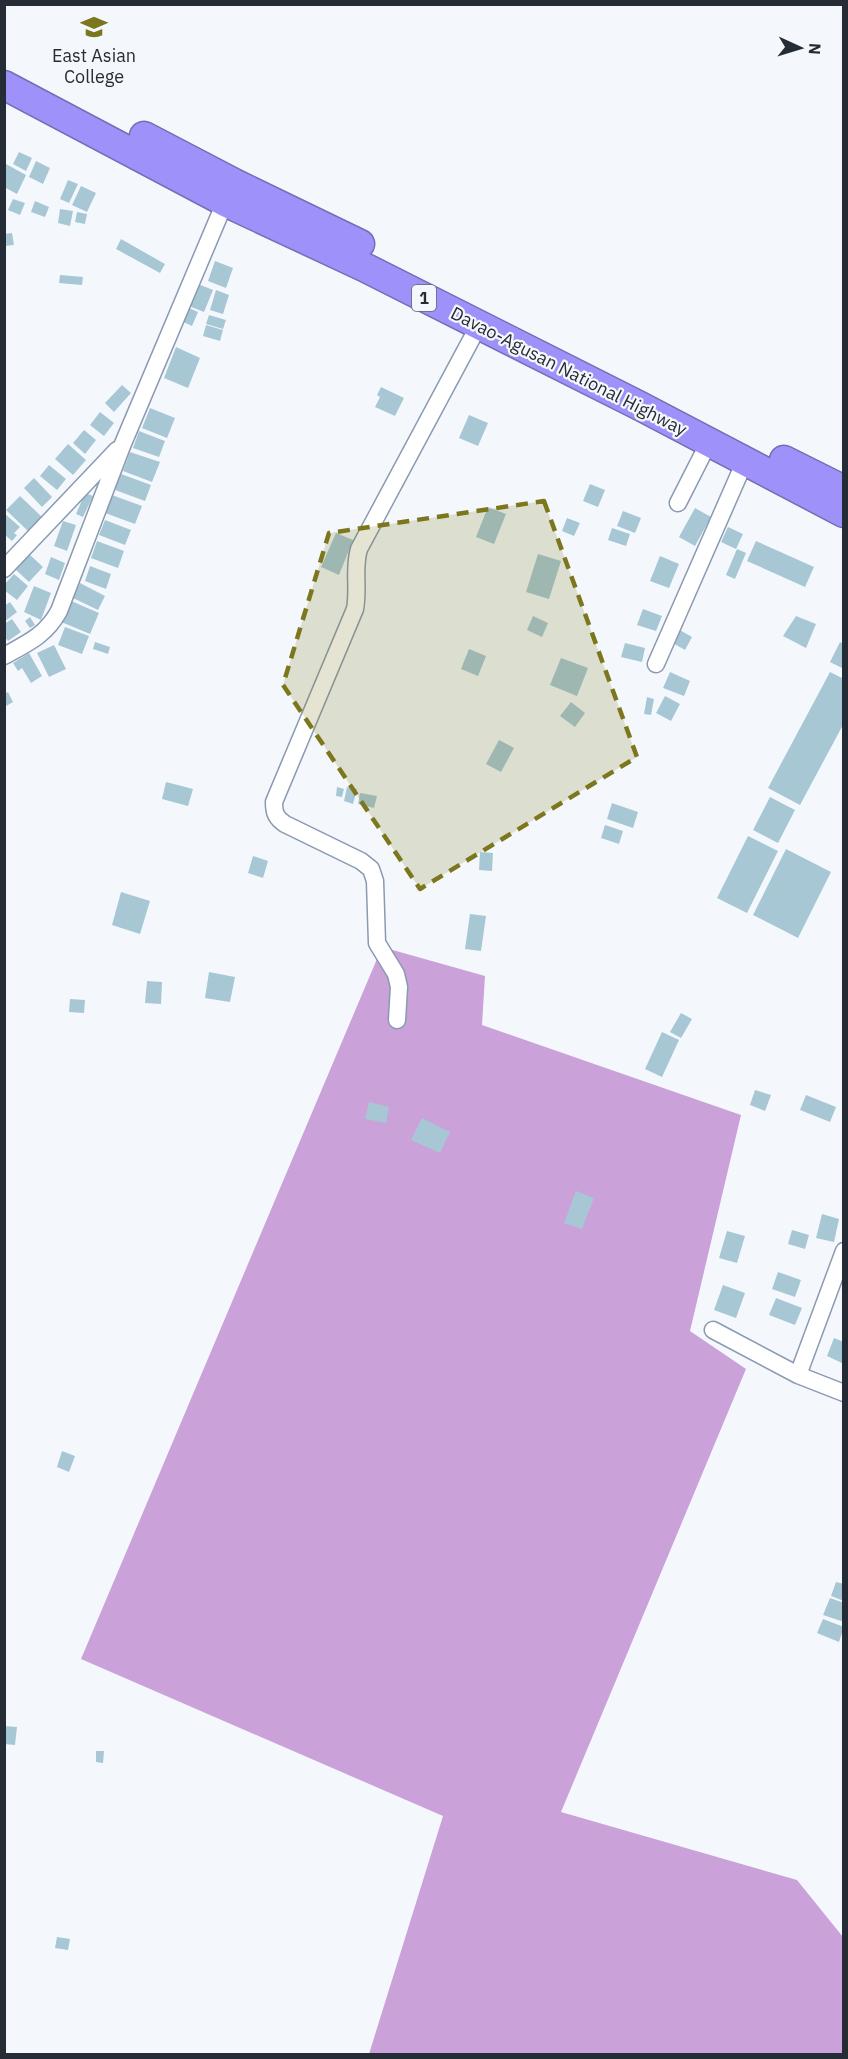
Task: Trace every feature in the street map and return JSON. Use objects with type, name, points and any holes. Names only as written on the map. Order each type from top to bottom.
[{"type":"highway","name":"Davao-Agusan National Highway","points":[[4,66],[135,142],[364,267],[843,490]]},
{"type":"highway","name":"Davao-Agusan National Highway","points":[[4,85],[135,142]]},
{"type":"highway","name":"Davao-Agusan National Highway","points":[[492,325],[843,513]]},
{"type":"street","points":[[4,656],[34,640],[52,623],[59,610],[122,446],[230,193]]},
{"type":"street","points":[[397,1020],[399,987],[396,974],[377,943],[375,881],[371,869],[361,861],[278,819],[274,812],[274,802],[355,609],[356,561],[359,549],[492,325]]},
{"type":"street","points":[[678,503],[709,442]]},
{"type":"street","points":[[4,569],[122,446]]},
{"type":"street","points":[[656,664],[745,461]]},
{"type":"street","points":[[798,1375],[843,1251]]},
{"type":"street","points":[[713,1330],[798,1375],[843,1393]]},
{"type":"highlighted area","points":[[544,501],[637,757],[420,889],[283,685],[329,533]]},
{"type":"shaded area","points":[[382,947],[485,976],[482,1025],[741,1115],[690,1331],[746,1369],[561,1812],[797,1880],[843,1937],[843,2054],[369,2054],[443,1816],[81,1659]]},
{"type":"building","points":[[19,152],[32,158],[26,171],[13,164]]},
{"type":"building","points":[[36,161],[50,168],[43,184],[29,177]]},
{"type":"building","points":[[6,164],[26,175],[17,194],[4,187]]},
{"type":"building","points":[[68,180],[78,184],[69,203],[60,199]]},
{"type":"building","points":[[81,186],[96,193],[87,212],[72,205]]},
{"type":"building","points":[[13,199],[25,203],[20,215],[8,210]]},
{"type":"building","points":[[35,201],[49,207],[45,217],[31,212]]},
{"type":"building","points":[[60,209],[73,211],[70,226],[58,223]]},
{"type":"building","points":[[77,212],[87,214],[85,224],[75,222]]},
{"type":"building","points":[[12,233],[14,245],[4,246],[4,234]]},
{"type":"building","points":[[121,239],[165,264],[160,273],[116,249]]},
{"type":"building","points":[[215,261],[233,268],[226,288],[208,281]]},
{"type":"building","points":[[60,275],[83,277],[82,285],[59,283]]},
{"type":"building","points":[[198,284],[213,290],[204,312],[189,306]]},
{"type":"building","points":[[216,290],[229,295],[223,314],[210,310]]},
{"type":"building","points":[[187,307],[198,312],[192,326],[181,321]]},
{"type":"building","points":[[209,315],[226,320],[223,329],[206,324]]},
{"type":"building","points":[[206,325],[223,330],[220,341],[203,336]]},
{"type":"building","points":[[176,347],[200,358],[188,388],[164,378]]},
{"type":"building","points":[[122,385],[131,393],[114,412],[105,403]]},
{"type":"building","points":[[381,387],[404,398],[395,416],[375,407],[380,397],[377,395]]},
{"type":"building","points":[[150,408],[175,418],[167,438],[142,428]]},
{"type":"building","points":[[100,412],[114,423],[104,436],[90,425]]},
{"type":"building","points":[[469,415],[488,423],[478,446],[459,438]]},
{"type":"building","points":[[84,430],[96,440],[85,454],[73,443]]},
{"type":"building","points":[[139,431],[165,441],[159,457],[133,448]]},
{"type":"building","points":[[68,444],[86,460],[73,475],[55,459]]},
{"type":"building","points":[[130,452],[160,462],[152,482],[123,471]]},
{"type":"building","points":[[49,465],[66,479],[57,490],[40,476]]},
{"type":"building","points":[[121,474],[151,485],[145,501],[115,490]]},
{"type":"building","points":[[34,478],[52,497],[42,507],[24,488]]},
{"type":"building","points":[[590,484],[605,490],[598,507],[583,501]]},
{"type":"building","points":[[85,493],[93,496],[83,517],[76,514]]},
{"type":"building","points":[[112,495],[142,506],[135,524],[105,513]]},
{"type":"building","points":[[20,496],[43,518],[29,532],[6,510]]},
{"type":"building","points":[[488,507],[506,514],[494,544],[476,537]]},
{"type":"building","points":[[695,508],[711,517],[695,546],[679,537]]},
{"type":"building","points":[[623,511],[641,518],[635,533],[617,526]]},
{"type":"building","points":[[4,513],[20,527],[14,533],[17,535],[12,541],[4,534]]},
{"type":"building","points":[[567,518],[580,523],[574,536],[562,531]]},
{"type":"building","points":[[105,520],[131,530],[125,545],[99,535]]},
{"type":"building","points":[[63,521],[76,525],[67,551],[54,546]]},
{"type":"building","points":[[728,527],[743,534],[736,549],[721,542]]},
{"type":"building","points":[[612,528],[630,534],[626,546],[608,540]]},
{"type":"building","points":[[336,533],[353,540],[339,575],[321,567]]},
{"type":"building","points":[[97,541],[124,551],[118,568],[91,558]]},
{"type":"building","points":[[756,541],[814,567],[805,587],[747,561]]},
{"type":"building","points":[[737,549],[746,553],[735,579],[726,575]]},
{"type":"building","points":[[29,554],[43,567],[29,582],[15,569]]},
{"type":"building","points":[[538,554],[561,561],[549,599],[526,592]]},
{"type":"building","points":[[660,556],[679,564],[669,588],[650,581]]},
{"type":"building","points":[[51,557],[65,563],[59,580],[45,574]]},
{"type":"building","points":[[90,566],[111,574],[106,589],[85,581]]},
{"type":"building","points":[[14,574],[28,586],[17,600],[4,590],[4,585]]},
{"type":"building","points":[[80,583],[105,596],[98,610],[73,598]]},
{"type":"building","points":[[34,586],[51,593],[41,620],[24,612]]},
{"type":"building","points":[[69,600],[99,613],[90,634],[59,621]]},
{"type":"building","points":[[10,602],[17,612],[4,622],[4,606]]},
{"type":"building","points":[[643,609],[662,616],[656,631],[637,625]]},
{"type":"building","points":[[533,616],[548,623],[542,637],[527,630]]},
{"type":"building","points":[[796,616],[816,624],[806,648],[783,636]]},
{"type":"building","points":[[30,617],[35,625],[30,628],[25,621]]},
{"type":"building","points":[[12,619],[21,632],[8,641],[4,636],[4,624]]},
{"type":"building","points":[[65,627],[89,636],[82,654],[58,645]]},
{"type":"building","points":[[678,629],[692,637],[685,650],[671,642]]},
{"type":"building","points":[[95,642],[110,647],[108,654],[93,649]]},
{"type":"building","points":[[840,642],[844,644],[844,669],[830,662]]},
{"type":"building","points":[[625,643],[645,648],[642,662],[621,657]]},
{"type":"building","points":[[54,645],[66,669],[49,677],[37,653]]},
{"type":"building","points":[[469,649],[486,656],[478,676],[461,669]]},
{"type":"building","points":[[29,653],[42,676],[31,683],[22,668],[18,671],[13,663]]},
{"type":"building","points":[[561,658],[588,668],[577,696],[550,685]]},
{"type":"building","points":[[670,672],[690,681],[684,696],[663,688]]},
{"type":"building","points":[[830,672],[844,679],[844,723],[800,805],[768,788]]},
{"type":"building","points":[[8,692],[13,702],[6,706],[4,694]]},
{"type":"building","points":[[665,696],[680,704],[671,721],[656,713]]},
{"type":"building","points":[[647,697],[654,699],[651,715],[644,714]]},
{"type":"building","points":[[571,702],[585,713],[575,727],[560,716]]},
{"type":"building","points":[[499,740],[514,748],[501,772],[486,764]]},
{"type":"building","points":[[166,782],[193,789],[188,806],[162,799]]},
{"type":"building","points":[[337,787],[344,789],[342,797],[336,796]]},
{"type":"building","points":[[347,787],[357,789],[353,804],[344,801]]},
{"type":"building","points":[[360,793],[377,796],[374,808],[358,804]]},
{"type":"building","points":[[770,797],[795,810],[778,843],[753,830]]},
{"type":"building","points":[[612,803],[638,812],[633,828],[607,819]]},
{"type":"building","points":[[605,825],[623,831],[619,844],[601,838]]},
{"type":"building","points":[[748,836],[778,851],[747,913],[717,898]]},
{"type":"building","points":[[786,849],[831,872],[798,938],[753,915]]},
{"type":"building","points":[[480,852],[493,853],[492,871],[479,870]]},
{"type":"building","points":[[253,856],[268,861],[263,878],[248,873]]},
{"type":"building","points":[[121,892],[150,901],[140,934],[112,925]]},
{"type":"building","points":[[470,914],[486,916],[481,951],[465,949]]},
{"type":"building","points":[[209,972],[235,977],[230,1002],[205,998]]},
{"type":"building","points":[[147,981],[162,982],[161,1004],[145,1003]]},
{"type":"building","points":[[70,999],[85,1000],[84,1013],[69,1012]]},
{"type":"building","points":[[681,1013],[692,1019],[681,1038],[670,1032]]},
{"type":"building","points":[[662,1032],[679,1040],[662,1077],[645,1069]]},
{"type":"building","points":[[755,1090],[771,1095],[765,1111],[750,1105]]},
{"type":"building","points":[[806,1095],[836,1107],[830,1122],[800,1110]]},
{"type":"building","points":[[369,1102],[389,1107],[386,1123],[365,1119]]},
{"type":"building","points":[[422,1118],[450,1132],[440,1153],[411,1140]]},
{"type":"building","points":[[576,1191],[594,1198],[582,1229],[564,1223]]},
{"type":"building","points":[[822,1214],[839,1219],[834,1242],[816,1238]]},
{"type":"building","points":[[792,1230],[809,1235],[805,1249],[788,1244]]},
{"type":"building","points":[[727,1231],[745,1236],[737,1263],[719,1258]]},
{"type":"building","points":[[778,1272],[801,1280],[795,1297],[772,1289]]},
{"type":"building","points":[[723,1285],[745,1293],[736,1318],[714,1310]]},
{"type":"building","points":[[776,1298],[802,1308],[795,1325],[769,1315]]},
{"type":"building","points":[[834,1338],[844,1342],[844,1364],[827,1356]]},
{"type":"building","points":[[62,1451],[75,1456],[69,1472],[57,1467]]},
{"type":"building","points":[[836,1582],[844,1584],[844,1601],[831,1596]]},
{"type":"building","points":[[830,1598],[844,1603],[844,1622],[823,1615]]},
{"type":"building","points":[[823,1619],[844,1627],[839,1642],[817,1633]]},
{"type":"building","points":[[4,1726],[17,1727],[15,1745],[4,1744]]},
{"type":"building","points":[[96,1751],[104,1751],[103,1763],[96,1762]]},
{"type":"building","points":[[57,1937],[70,1939],[68,1950],[55,1948]]},
{"type":"place","name":"East Asian College","points":[[94,27]]}]
